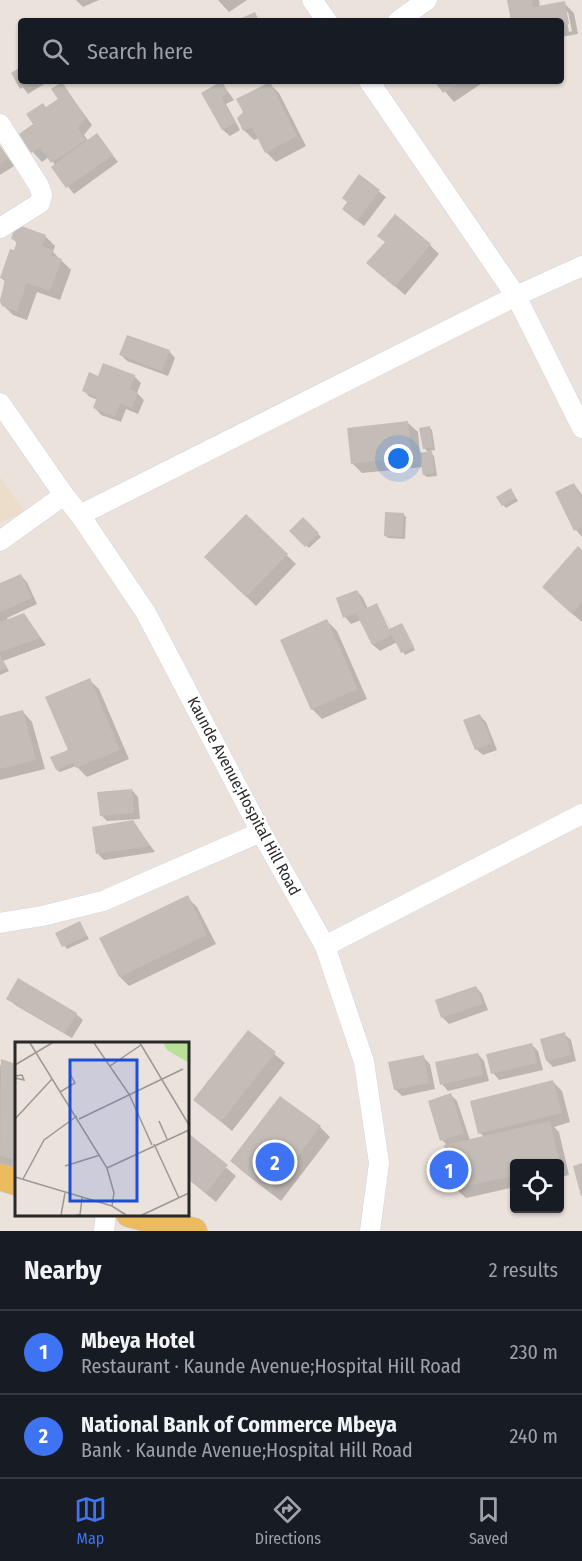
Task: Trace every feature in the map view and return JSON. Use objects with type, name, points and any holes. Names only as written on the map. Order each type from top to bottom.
[{"type":"main road","points":[[0,1177],[15,1182]]},
{"type":"main road","points":[[133,1216],[194,1231]]},
{"type":"street","points":[[312,0],[325,18]]},
{"type":"street","points":[[402,18],[427,0]]},
{"type":"street","points":[[371,84],[516,296],[582,428]]},
{"type":"street","points":[[0,124],[39,186],[42,195],[40,203],[0,228]]},
{"type":"street","points":[[80,514],[516,296],[582,266]]},
{"type":"street","name":"Kaunde Avenue;Hospital Hill Road","points":[[0,403],[64,495],[80,514],[146,613],[261,832],[325,946],[366,1073],[379,1163],[370,1231]]},
{"type":"street","points":[[0,541],[64,495]]},
{"type":"street","points":[[325,946],[582,814]]},
{"type":"street","points":[[0,923],[42,916],[102,901],[261,832]]},
{"type":"street","points":[[104,1231],[106,1216]]},
{"type":"shaded area","points":[[0,477],[25,512],[0,522]]},
{"type":"building","points":[[507,0],[532,0],[533,7],[565,1],[569,24],[564,25],[564,18],[510,18]]},
{"type":"building","points":[[255,12],[258,18],[242,18]]},
{"type":"building","points":[[18,69],[18,84],[28,84],[20,89],[11,73]]},
{"type":"building","points":[[63,84],[86,118],[78,128],[86,140],[51,163],[40,147],[31,153],[19,134],[33,124],[26,114],[43,103],[46,107],[58,99],[51,89]]},
{"type":"building","points":[[217,84],[224,84],[228,93],[221,97],[235,123],[222,130],[201,93]]},
{"type":"building","points":[[266,84],[271,84],[297,136],[265,153],[252,127],[243,131],[237,118],[243,112],[236,99]]},
{"type":"building","points":[[436,84],[457,84],[443,93]]},
{"type":"building","points":[[97,133],[113,155],[66,188],[51,167]]},
{"type":"building","points":[[0,146],[8,159],[0,164]]},
{"type":"building","points":[[359,174],[380,190],[357,221],[342,209],[347,202],[342,198]]},
{"type":"building","points":[[395,214],[431,244],[395,287],[366,263],[385,242],[377,236]]},
{"type":"building","points":[[16,224],[46,235],[42,246],[53,250],[51,255],[62,259],[50,291],[27,283],[17,311],[2,306],[0,302],[5,279],[0,278],[10,249],[14,250],[17,241],[11,239]]},
{"type":"building","points":[[127,335],[170,350],[162,371],[119,355]]},
{"type":"building","points":[[103,363],[135,375],[130,389],[138,392],[132,408],[120,404],[115,417],[93,408],[97,397],[82,391],[89,372],[98,376]]},
{"type":"building","points":[[408,421],[412,457],[351,464],[347,428]]},
{"type":"building","points":[[430,426],[433,447],[423,449],[419,428]]},
{"type":"building","points":[[432,451],[435,473],[423,475],[419,453]]},
{"type":"building","points":[[574,483],[582,499],[582,527],[574,531],[555,492]]},
{"type":"building","points":[[511,488],[516,498],[502,506],[496,497]]},
{"type":"building","points":[[385,512],[404,513],[402,537],[384,536]]},
{"type":"building","points":[[246,514],[288,554],[246,597],[204,557]]},
{"type":"building","points":[[303,517],[319,533],[305,547],[289,531]]},
{"type":"building","points":[[578,546],[582,550],[582,602],[572,614],[542,587]]},
{"type":"building","points":[[21,574],[32,598],[0,612],[0,583]]},
{"type":"building","points":[[357,590],[365,609],[377,603],[389,629],[402,623],[414,647],[401,653],[392,635],[372,645],[356,613],[343,618],[336,598]]},
{"type":"building","points":[[24,613],[41,638],[0,652],[0,622]]},
{"type":"building","points":[[327,619],[358,689],[311,710],[280,640]]},
{"type":"building","points":[[0,654],[7,668],[0,671]]},
{"type":"building","points":[[90,678],[120,750],[76,768],[73,763],[56,770],[50,757],[68,750],[45,697]]},
{"type":"building","points":[[23,710],[36,760],[0,769],[0,716]]},
{"type":"building","points":[[480,714],[492,743],[475,750],[463,720]]},
{"type":"building","points":[[132,789],[134,813],[100,816],[97,792]]},
{"type":"building","points":[[133,820],[150,846],[96,854],[92,827]]},
{"type":"building","points":[[188,895],[207,935],[119,977],[99,938]]},
{"type":"building","points":[[80,921],[87,936],[62,947],[55,933]]},
{"type":"building","points":[[18,978],[77,1013],[65,1033],[6,999]]},
{"type":"building","points":[[476,986],[483,1004],[441,1018],[435,1000]]},
{"type":"building","points":[[248,1030],[276,1052],[221,1122],[193,1100]]},
{"type":"building","points":[[565,1032],[571,1055],[546,1061],[540,1039]]},
{"type":"building","points":[[532,1043],[537,1063],[491,1074],[486,1054]]},
{"type":"building","points":[[478,1053],[483,1075],[440,1085],[435,1062]]},
{"type":"building","points":[[424,1055],[429,1083],[394,1090],[388,1062]]},
{"type":"building","points":[[1,1059],[15,1064],[15,1160],[0,1156]]},
{"type":"building","points":[[553,1080],[562,1113],[478,1134],[470,1101]]},
{"type":"building","points":[[451,1093],[464,1133],[440,1141],[428,1101]]},
{"type":"building","points":[[280,1096],[321,1126],[271,1192],[230,1161]]},
{"type":"building","points":[[550,1121],[559,1159],[510,1159],[510,1177],[454,1189],[444,1145]]},
{"type":"building","points":[[189,1134],[228,1165],[206,1193],[189,1180]]},
{"type":"building","points":[[582,1163],[582,1196],[581,1196],[573,1166]]},
{"type":"place","name":"National Bank of Commerce Mbeya","points":[[275,1162]]},
{"type":"place","name":"Mbeya Hotel","points":[[449,1170]]}]
